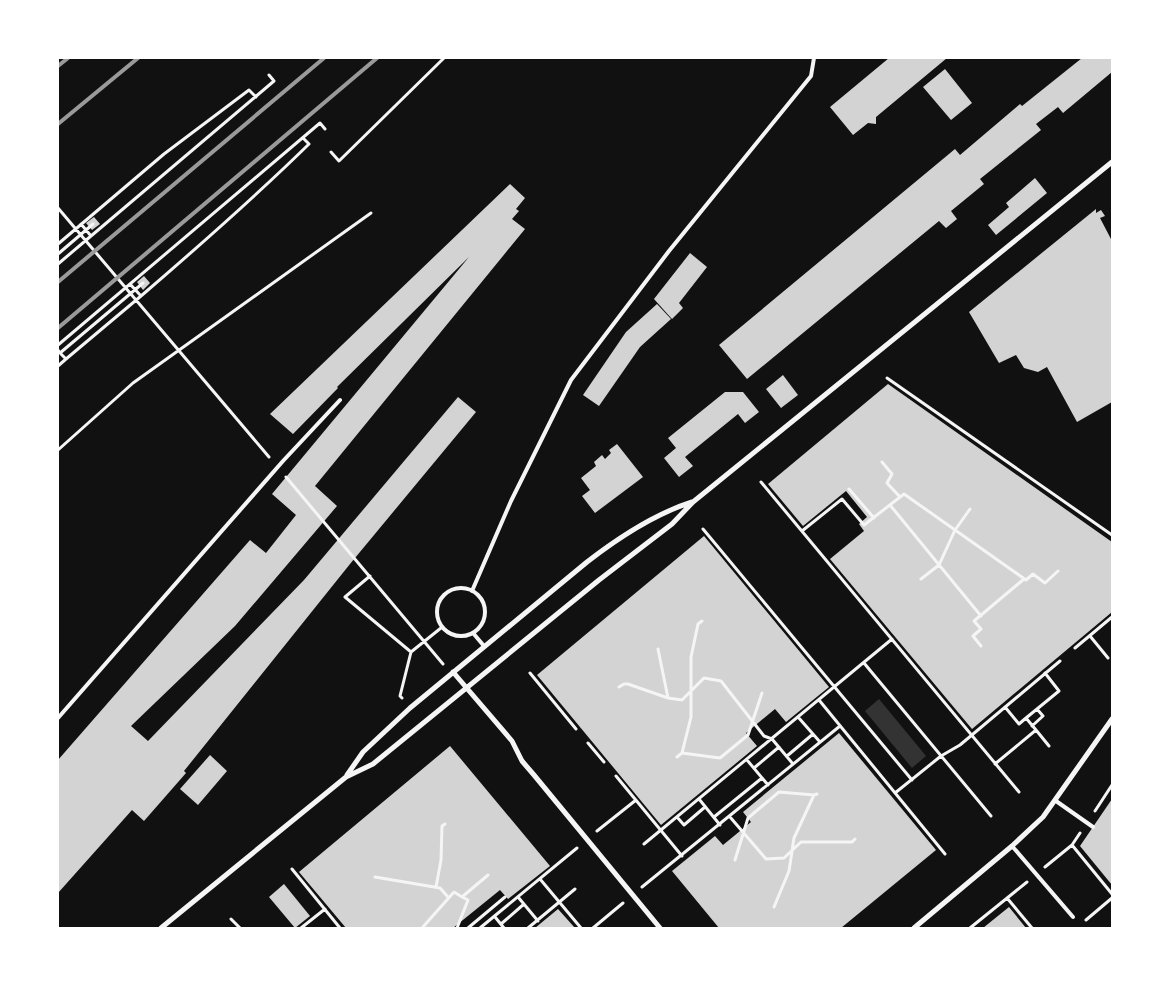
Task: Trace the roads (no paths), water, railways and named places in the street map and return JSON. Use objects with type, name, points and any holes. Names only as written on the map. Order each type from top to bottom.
[{"type":"street","points":[[161,928],[346,777],[373,764],[599,580],[672,524],[693,502],[1112,162]]},
{"type":"street","points":[[346,777],[363,752],[453,672],[600,551],[666,511],[693,502]]},
{"type":"street","points":[[453,672],[512,741],[528,768],[660,928]]},
{"type":"street","points":[[914,928],[1033,827],[1056,801],[1112,719]]},
{"type":"lane","points":[[472,591],[511,501],[570,380],[669,251],[811,76],[814,58]]},
{"type":"lane","points":[[58,718],[283,462],[340,400]]},
{"type":"lane","points":[[462,588],[472,591],[480,597],[485,607],[485,618],[480,627],[474,633],[464,637],[455,636],[441,628],[436,617],[436,608],[445,594],[462,588]]},
{"type":"lane","points":[[474,633],[484,646]]},
{"type":"lane","points":[[1056,801],[1093,827]]},
{"type":"lane","points":[[1012,846],[1073,917]]},
{"type":"railway","points":[[58,66],[68,58]]},
{"type":"railway","points":[[58,124],[138,58]]},
{"type":"railway","points":[[58,282],[324,58]]},
{"type":"railway","points":[[58,328],[377,58]]}]
